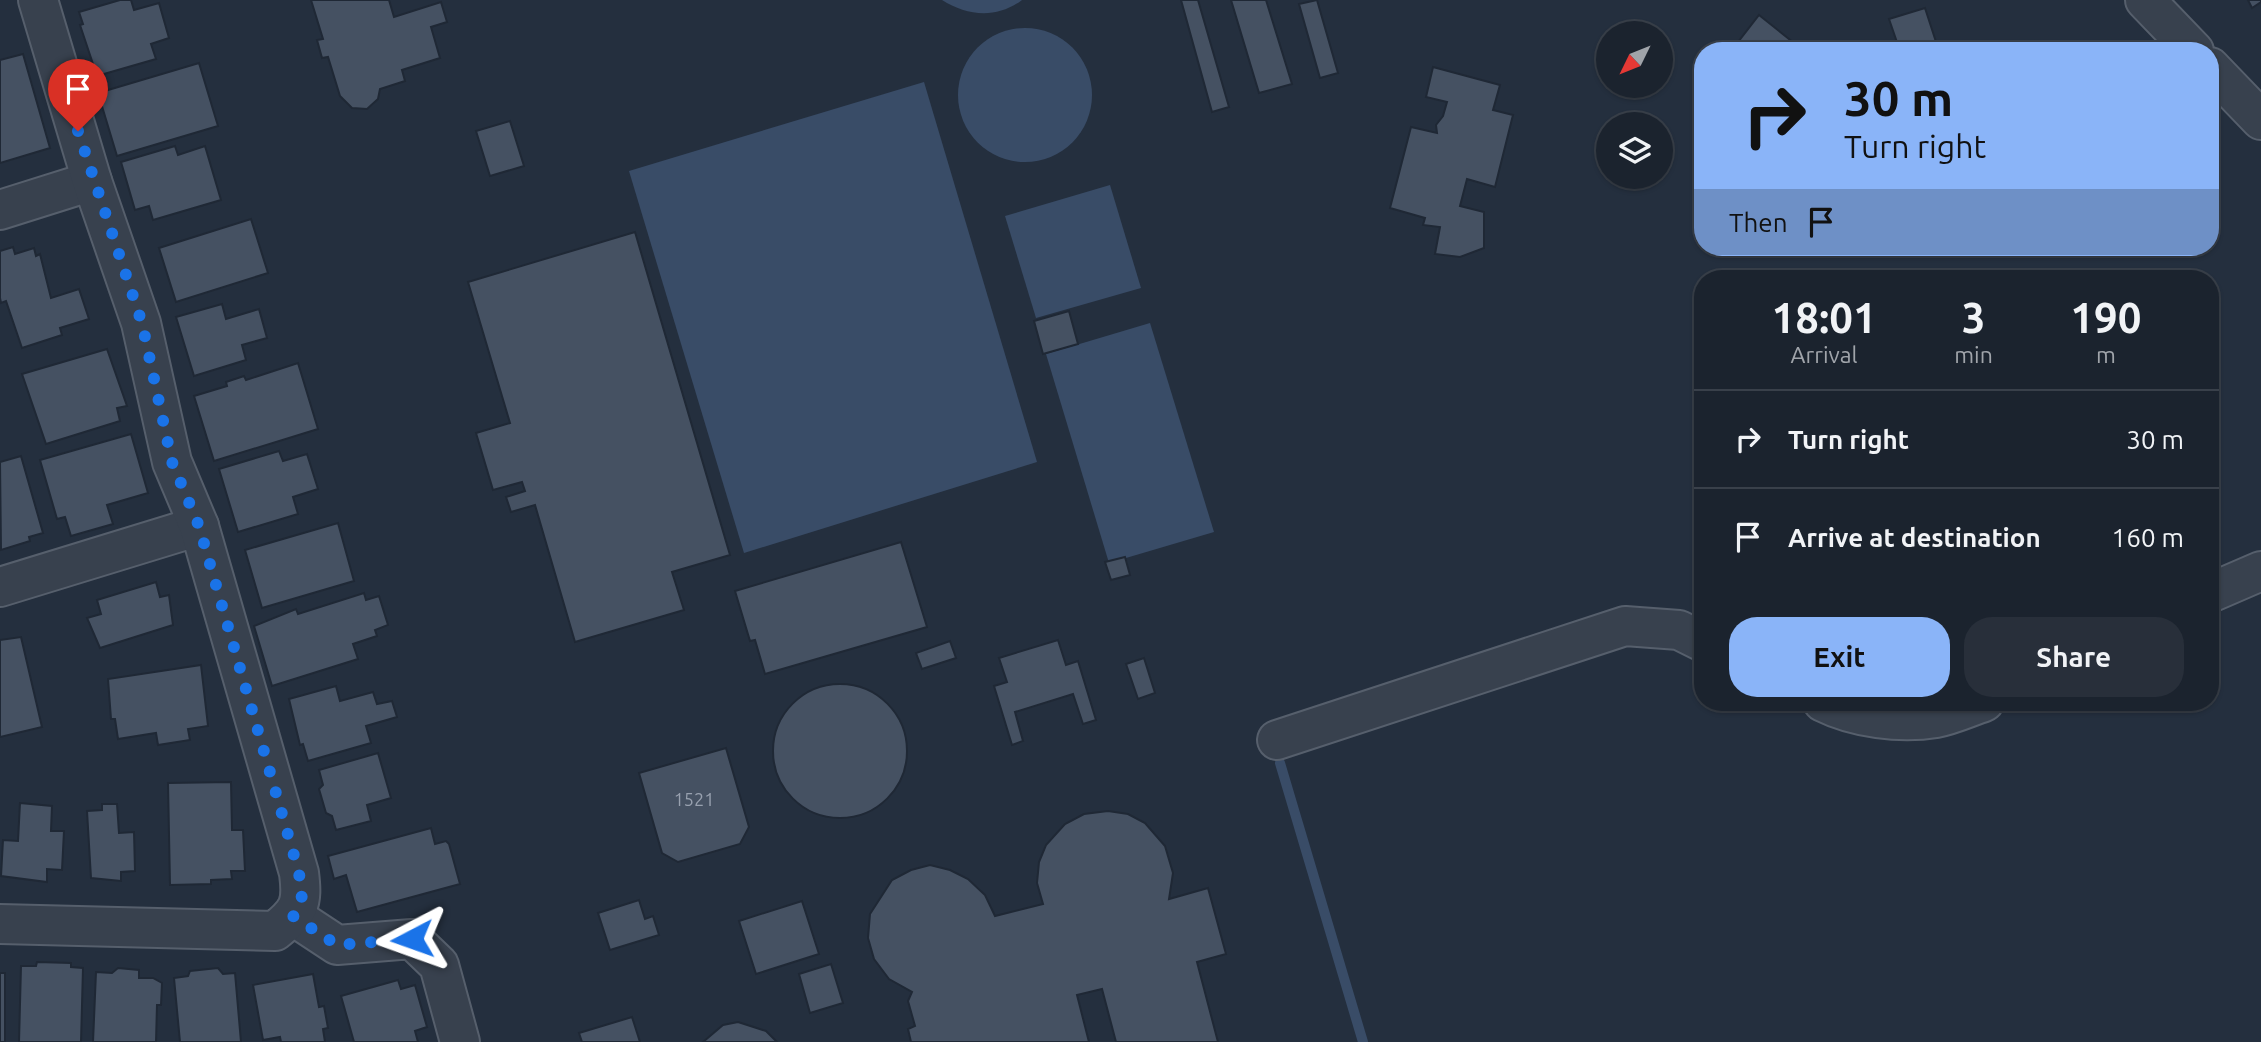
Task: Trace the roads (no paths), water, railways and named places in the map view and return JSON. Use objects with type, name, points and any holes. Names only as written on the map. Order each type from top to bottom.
[{"type":"street","points":[[0,924],[275,931],[293,916],[302,896],[299,873],[199,526],[172,462],[142,323],[92,181],[38,0]]},
{"type":"street","points":[[2145,0],[2185,42]]},
{"type":"street","points":[[2219,76],[2261,120]]},
{"type":"street","points":[[0,210],[92,181]]},
{"type":"street","points":[[0,587],[199,526]]},
{"type":"street","points":[[2219,589],[2261,571]]},
{"type":"street","points":[[1277,740],[1625,626],[1679,630],[1694,638]]},
{"type":"street","points":[[1842,711],[1892,719],[1937,718],[1958,711]]},
{"type":"street","points":[[293,916],[337,945],[412,939],[439,965],[460,1042]]},
{"type":"water","points":[[942,0],[1022,0],[1002,10],[982,13],[962,9]]},
{"type":"water","points":[[1025,28],[1051,33],[1072,48],[1087,69],[1092,95],[1087,121],[1072,142],[1051,157],[1025,162],[999,157],[978,142],[963,121],[958,95],[963,69],[978,48],[999,33]]},
{"type":"water","points":[[924,82],[1037,462],[744,553],[629,171]]},
{"type":"water","points":[[1110,185],[1141,288],[1036,318],[1005,216]]},
{"type":"water","points":[[1150,323],[1214,532],[1109,563],[1046,354]]},
{"type":"waterway","points":[[1280,763],[1363,1042]]}]
